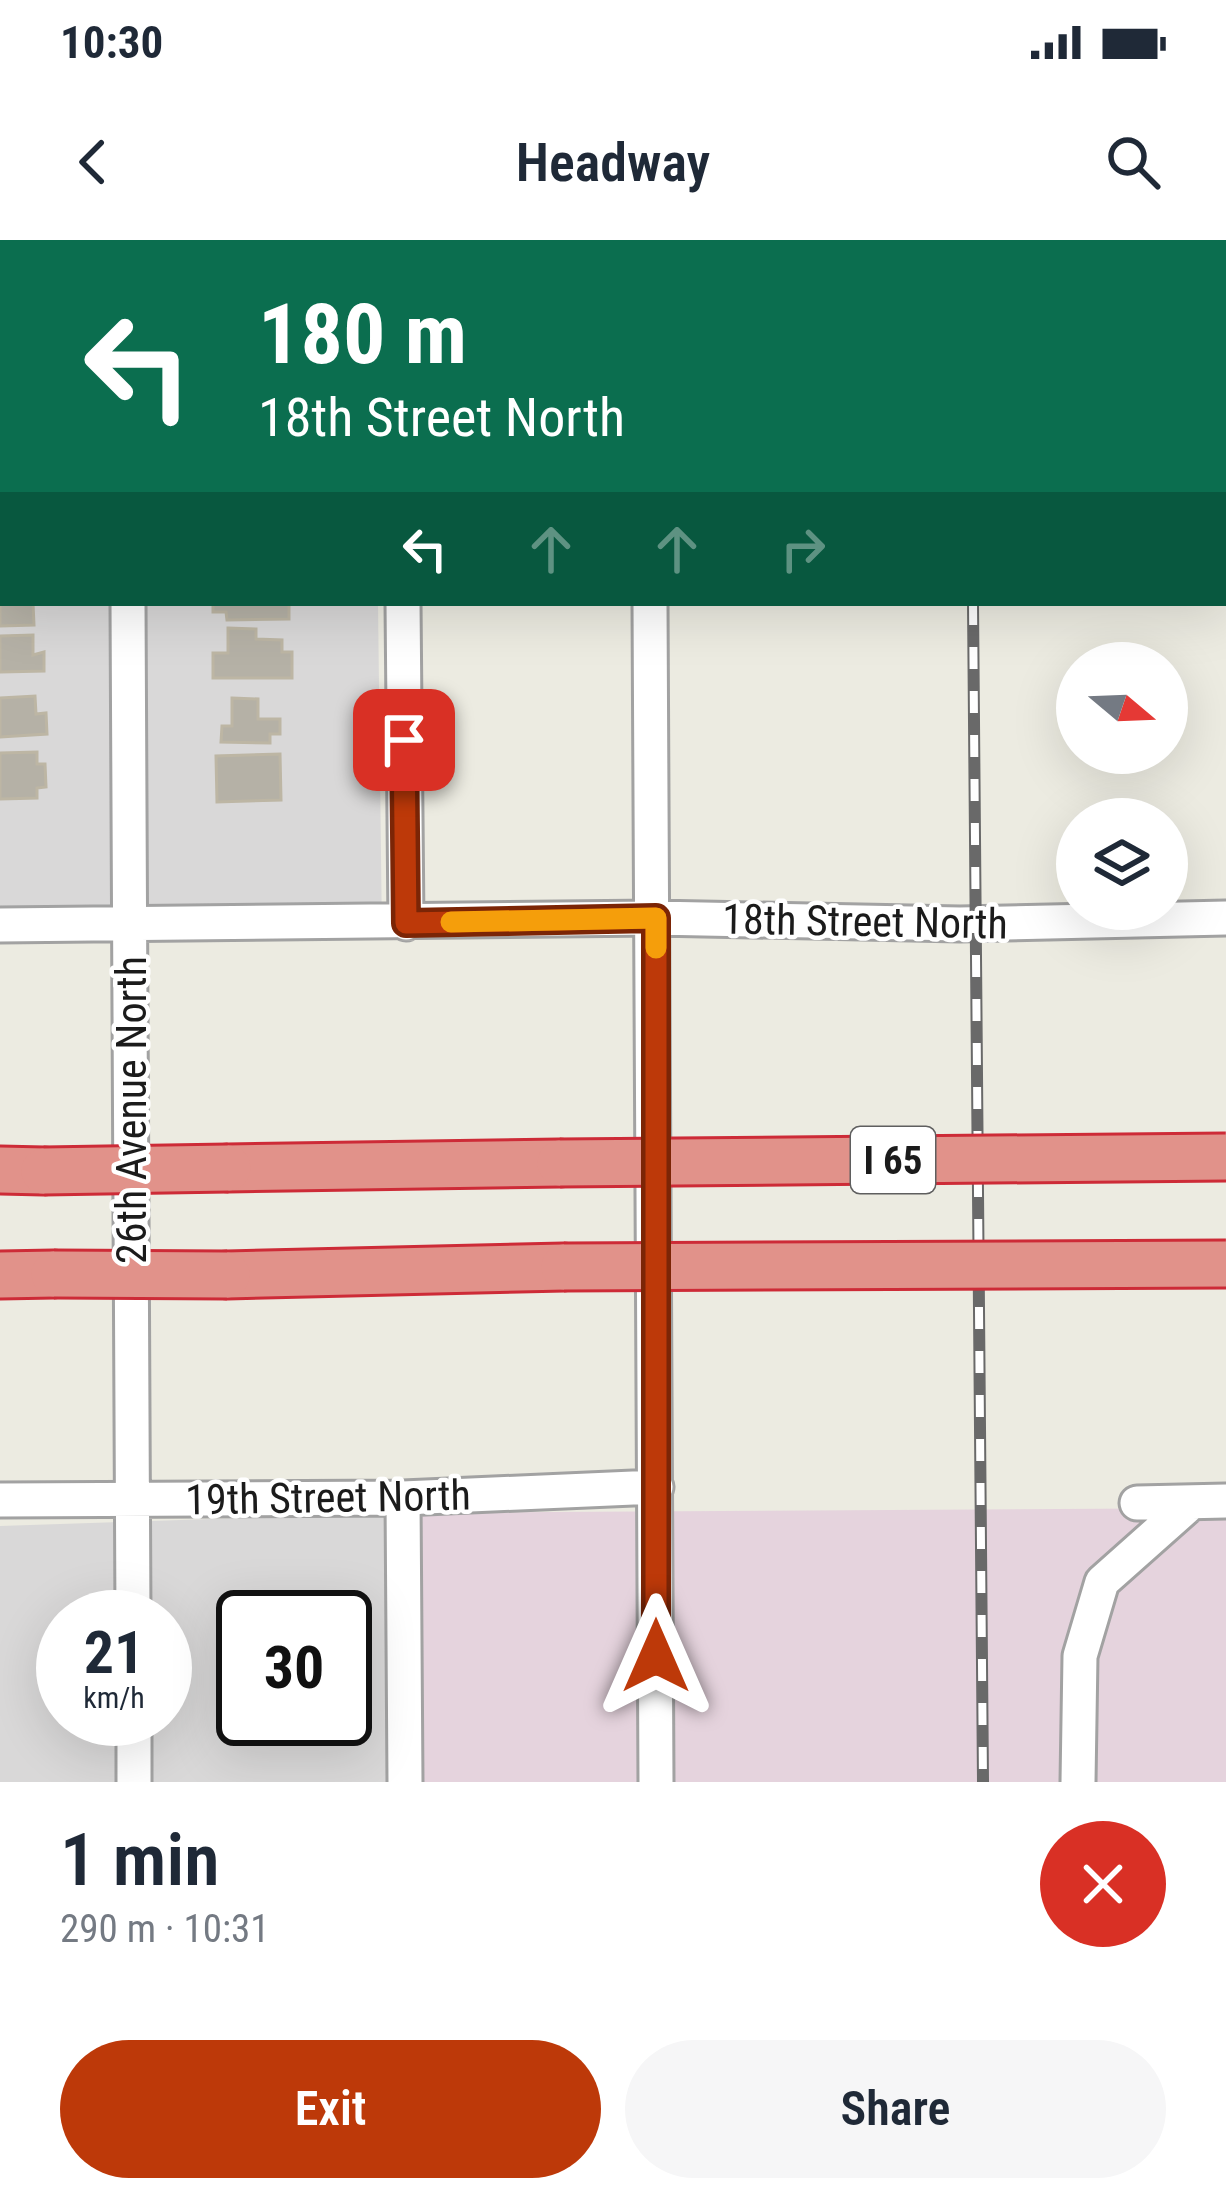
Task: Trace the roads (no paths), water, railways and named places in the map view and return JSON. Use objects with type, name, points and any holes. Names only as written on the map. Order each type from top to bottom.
[{"type":"highway","name":"I 65","points":[[22,1170],[1226,1157]]},
{"type":"highway","points":[[0,1275],[1226,1264]]},
{"type":"street","name":"26th Avenue North","points":[[128,606],[134,1590]]},
{"type":"street","points":[[403,606],[406,923]]},
{"type":"street","points":[[650,606],[656,918],[656,1782]]},
{"type":"street","name":"18th Street North","points":[[0,925],[656,918],[960,924],[1226,918]]},
{"type":"street","name":"19th Street North","points":[[0,1500],[404,1498],[656,1487]]},
{"type":"street","points":[[404,1498],[405,1782]]},
{"type":"street","points":[[1137,1503],[1226,1501]]},
{"type":"street","points":[[1078,1782],[1080,1656],[1102,1582],[1192,1502]]},
{"type":"street","points":[[134,1746],[134,1782]]},
{"type":"railway","points":[[973,606],[983,1782]]}]
